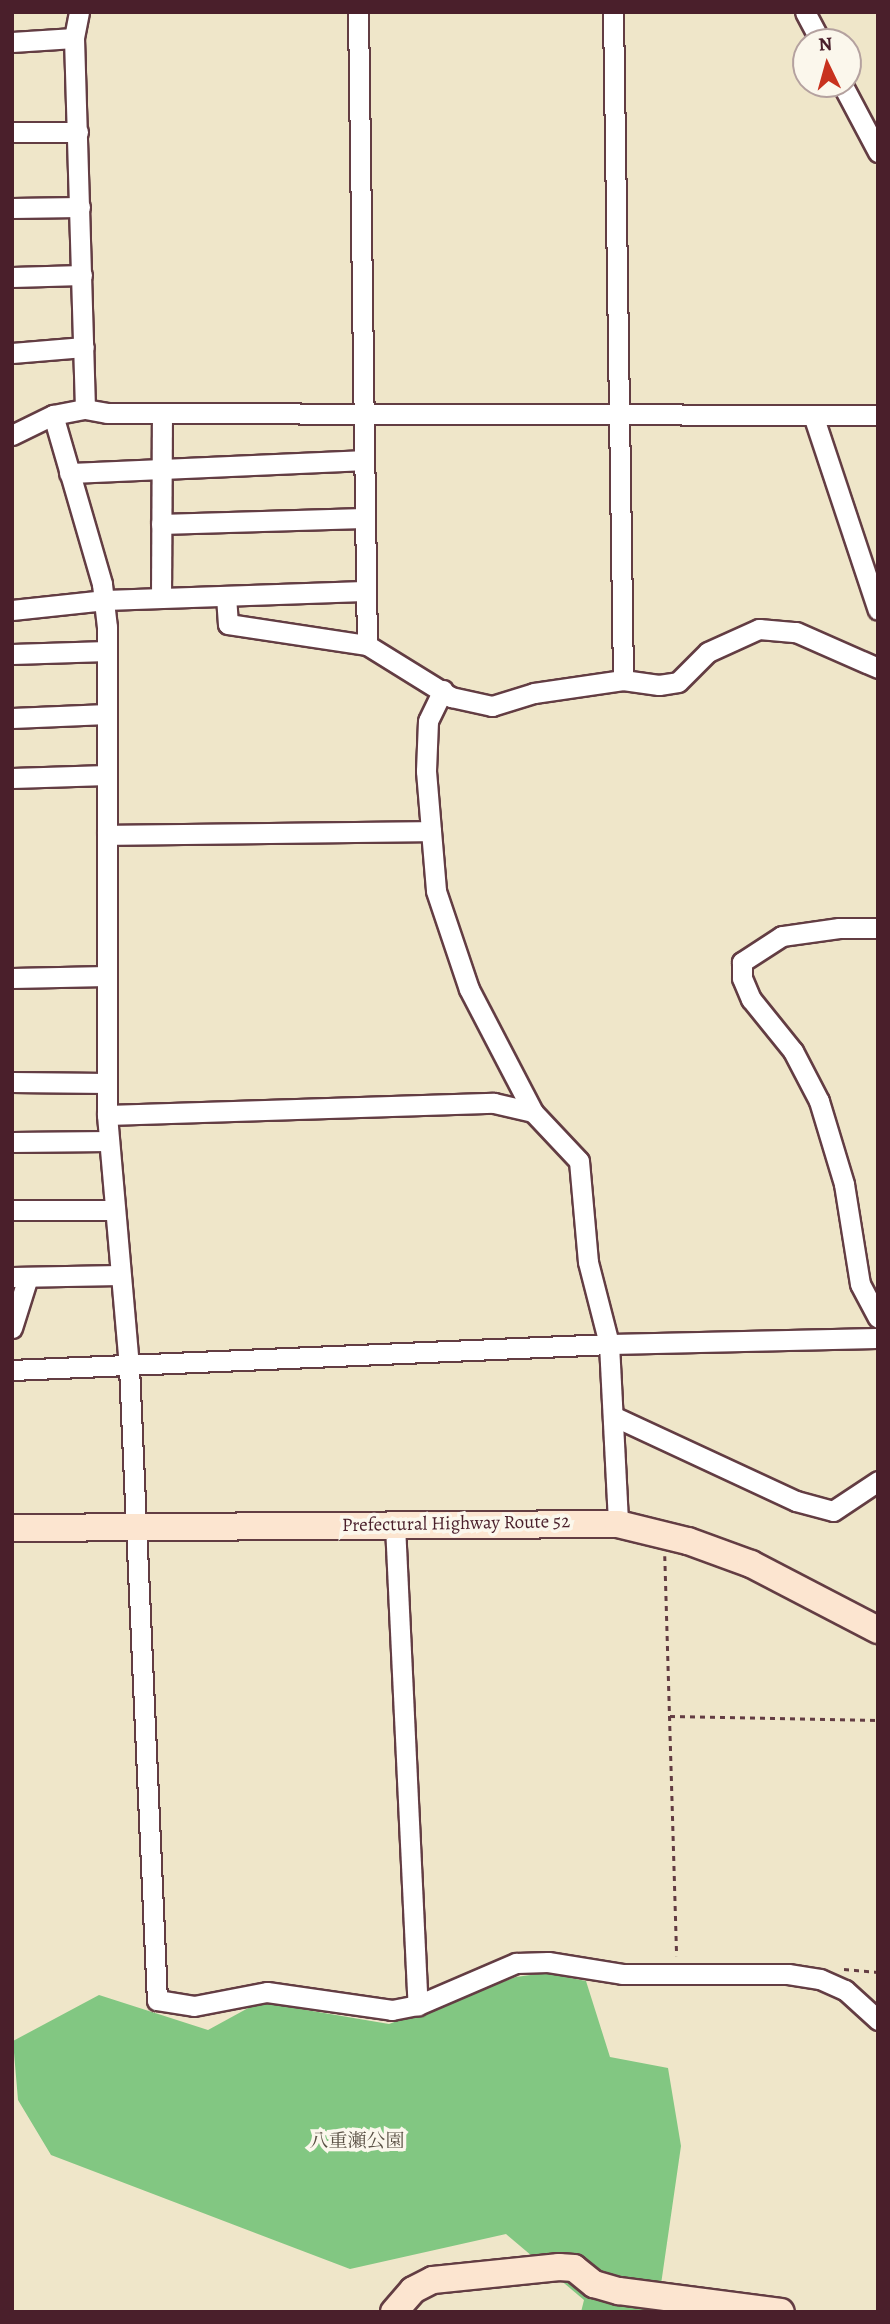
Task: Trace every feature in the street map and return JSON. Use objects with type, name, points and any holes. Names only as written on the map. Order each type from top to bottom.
[{"type":"main road","name":"Prefectural Highway Route 52","points":[[12,1528],[133,1524],[618,1524],[665,1535],[751,1564],[878,1630]]},
{"type":"main road","points":[[394,2312],[413,2290],[433,2280],[559,2267],[574,2268],[594,2284],[619,2291],[781,2312]]},
{"type":"street","points":[[79,12],[74,38],[85,409]]},
{"type":"street","points":[[358,12],[364,592],[367,645]]},
{"type":"street","points":[[613,12],[623,680]]},
{"type":"street","points":[[805,12],[814,28]]},
{"type":"street","points":[[12,42],[74,38]]},
{"type":"street","points":[[849,98],[878,152]]},
{"type":"street","points":[[12,132],[78,132]]},
{"type":"street","points":[[12,208],[80,207]]},
{"type":"street","points":[[12,277],[82,275]]},
{"type":"street","points":[[12,353],[84,347]]},
{"type":"street","points":[[12,435],[53,415],[85,409],[162,414],[814,418],[878,415]]},
{"type":"street","points":[[161,598],[162,414]]},
{"type":"street","points":[[53,415],[105,600],[107,1115],[129,1367],[133,1524],[157,2000],[194,2007],[267,1992],[392,2010],[418,2005],[516,1963],[548,1962],[622,1974],[788,1974],[820,1979],[845,1990],[878,2020]]},
{"type":"street","points":[[814,418],[878,610]]},
{"type":"street","points":[[69,473],[363,460]]},
{"type":"street","points":[[161,524],[363,518]]},
{"type":"street","points":[[12,610],[105,600],[364,592]]},
{"type":"street","points":[[226,596],[228,624],[367,645],[471,705],[492,706],[534,693],[623,680],[659,685],[678,682],[708,652],[759,629],[796,632],[878,668]]},
{"type":"street","points":[[12,653],[107,651]]},
{"type":"street","points":[[443,690],[428,721],[426,771],[436,891],[453,950],[534,1112],[579,1161],[588,1262],[609,1344],[618,1524]]},
{"type":"street","points":[[12,718],[107,714]]},
{"type":"street","points":[[12,778],[107,775]]},
{"type":"street","points":[[107,835],[431,831]]},
{"type":"street","points":[[878,928],[839,928],[782,936],[742,962],[742,978],[751,999],[793,1051],[819,1101],[844,1184],[860,1284],[878,1318]]},
{"type":"street","points":[[12,978],[107,976]]},
{"type":"street","points":[[12,1082],[107,1083]]},
{"type":"street","points":[[107,1115],[494,1103],[534,1112]]},
{"type":"street","points":[[12,1142],[109,1141]]},
{"type":"street","points":[[12,1210],[115,1210]]},
{"type":"street","points":[[12,1328],[20,1277],[121,1275]]},
{"type":"street","points":[[12,1370],[609,1344],[878,1338]]},
{"type":"street","points":[[613,1416],[796,1501],[833,1511],[878,1481]]},
{"type":"street","points":[[395,1525],[418,2005]]},
{"type":"path","points":[[665,1535],[677,1973]]},
{"type":"path","points":[[670,1716],[878,1720]]},
{"type":"green space","name":"八重瀬公園","points":[[545,1973],[586,1981],[610,2057],[668,2068],[681,2146],[657,2312],[581,2312],[584,2300],[506,2234],[350,2269],[51,2155],[18,2100],[13,2041],[99,1995],[208,2030],[259,2002],[389,2024],[516,1977]]}]
